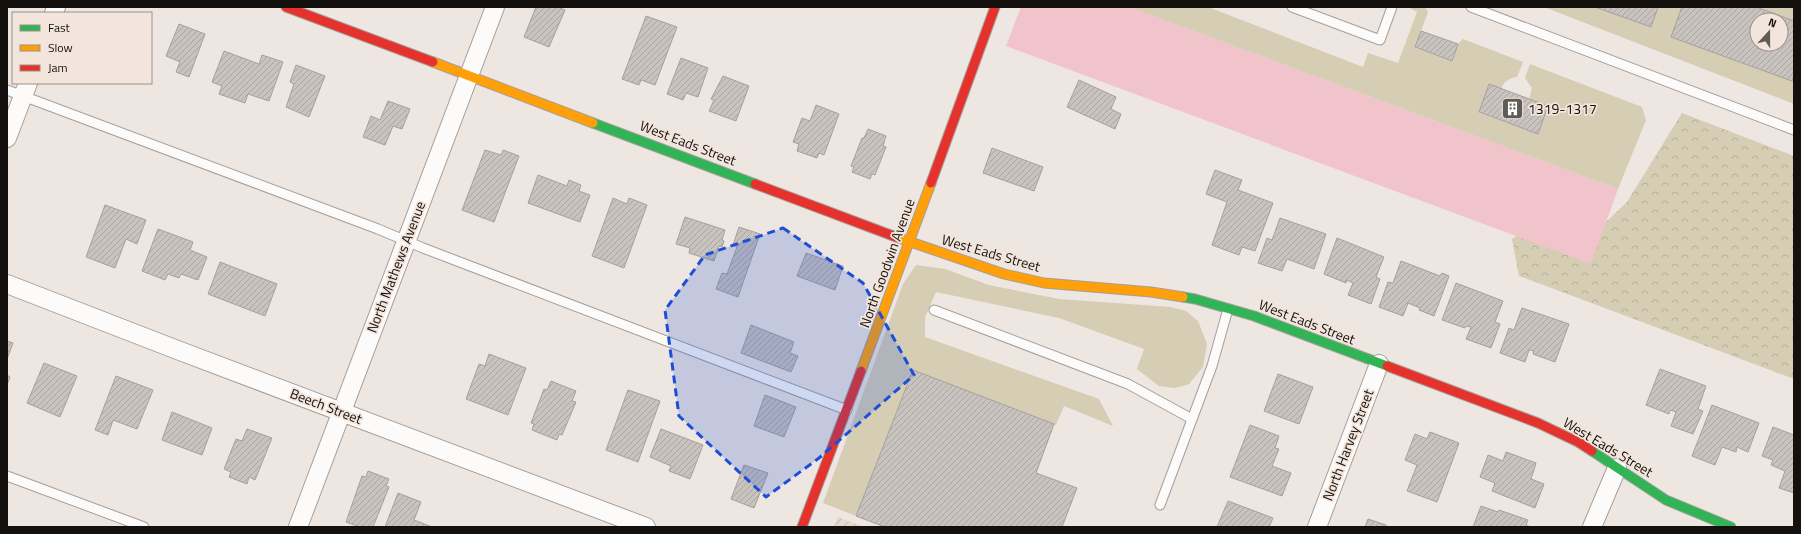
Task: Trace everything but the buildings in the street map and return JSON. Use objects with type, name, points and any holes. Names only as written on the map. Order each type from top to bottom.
[{"type":"street","name":"West Eads Street","points":[[286,7],[909,242],[1004,274],[1044,283],[1152,292],[1195,299],[1254,316],[1538,423],[1578,442],[1666,500],[1731,527]]},
{"type":"street","name":"North Mathews Avenue","points":[[298,527],[495,7]]},
{"type":"street","name":"North Goodwin Avenue","points":[[802,527],[847,410],[995,7]]},
{"type":"street","points":[[7,138],[19,89]]},
{"type":"street","name":"Beech Street","points":[[7,284],[646,527]]},
{"type":"street","name":"North Harvey Street","points":[[1317,527],[1379,364]]},
{"type":"street","points":[[1592,527],[1617,468]]},
{"type":"lane","points":[[1292,7],[1380,40],[1392,7]]},
{"type":"lane","points":[[1471,7],[1794,130]]},
{"type":"lane","points":[[19,89],[406,240],[423,248],[847,410]]},
{"type":"lane","points":[[1160,505],[1212,366],[1228,308]]},
{"type":"lane","points":[[934,310],[1128,384],[1192,419]]},
{"type":"lane","points":[[7,476],[144,527]]},
{"type":"highlighted area","points":[[783,228],[863,283],[914,375],[819,458],[766,497],[679,416],[665,310],[705,255]]},
{"type":"shaded area","points":[[1021,7],[1129,7],[1618,189],[1591,264],[1006,46]]},
{"type":"shaded area","points":[[838,517],[864,527],[834,527]]},
{"type":"green space","points":[[1129,7],[1208,7],[1363,67],[1368,53],[1398,63],[1417,12],[1408,7],[1425,7],[1428,12],[1415,48],[1452,61],[1458,44],[1463,39],[1523,62],[1517,77],[1507,80],[1501,89],[1489,84],[1479,113],[1538,134],[1548,106],[1529,99],[1532,88],[1525,78],[1530,64],[1642,107],[1646,120],[1618,189]]},
{"type":"green space","points":[[1544,7],[1595,7],[1651,27],[1658,7],[1682,7],[1753,67],[1792,81],[1794,76],[1794,104]]},
{"type":"green space","points":[[1756,7],[1794,7],[1794,21],[1789,19],[1789,12],[1770,12]]},
{"type":"green space","points":[[1682,113],[1794,156],[1794,379],[1519,276],[1512,239],[1563,205],[1586,241],[1627,202]]},
{"type":"green space","points":[[916,265],[945,269],[989,285],[1059,299],[1171,307],[1186,311],[1198,321],[1207,344],[1203,367],[1189,384],[1175,388],[1159,386],[1137,369],[1144,349],[1059,318],[936,292],[925,317],[925,337],[1099,399],[1113,426],[1064,406],[1056,425],[913,370],[856,516],[823,503],[903,284]]},
{"type":"traffic: fast","points":[[593,123],[755,184]]},
{"type":"traffic: fast","points":[[1183,297],[1254,316],[1387,366]]},
{"type":"traffic: fast","points":[[1592,451],[1666,500],[1731,527]]},
{"type":"traffic: slow","points":[[433,62],[593,123]]},
{"type":"traffic: slow","points":[[861,371],[931,183]]},
{"type":"traffic: slow","points":[[896,237],[1004,274],[1044,283],[1151,292],[1183,297]]},
{"type":"traffic: jam","points":[[286,7],[433,62]]},
{"type":"traffic: jam","points":[[931,183],[995,7]]},
{"type":"traffic: jam","points":[[755,184],[896,237]]},
{"type":"traffic: jam","points":[[1387,366],[1538,423],[1578,442],[1592,451]]},
{"type":"traffic: jam","points":[[802,527],[861,371]]},
{"type":"place","name":"1319-1317","points":[[1513,109]]}]
